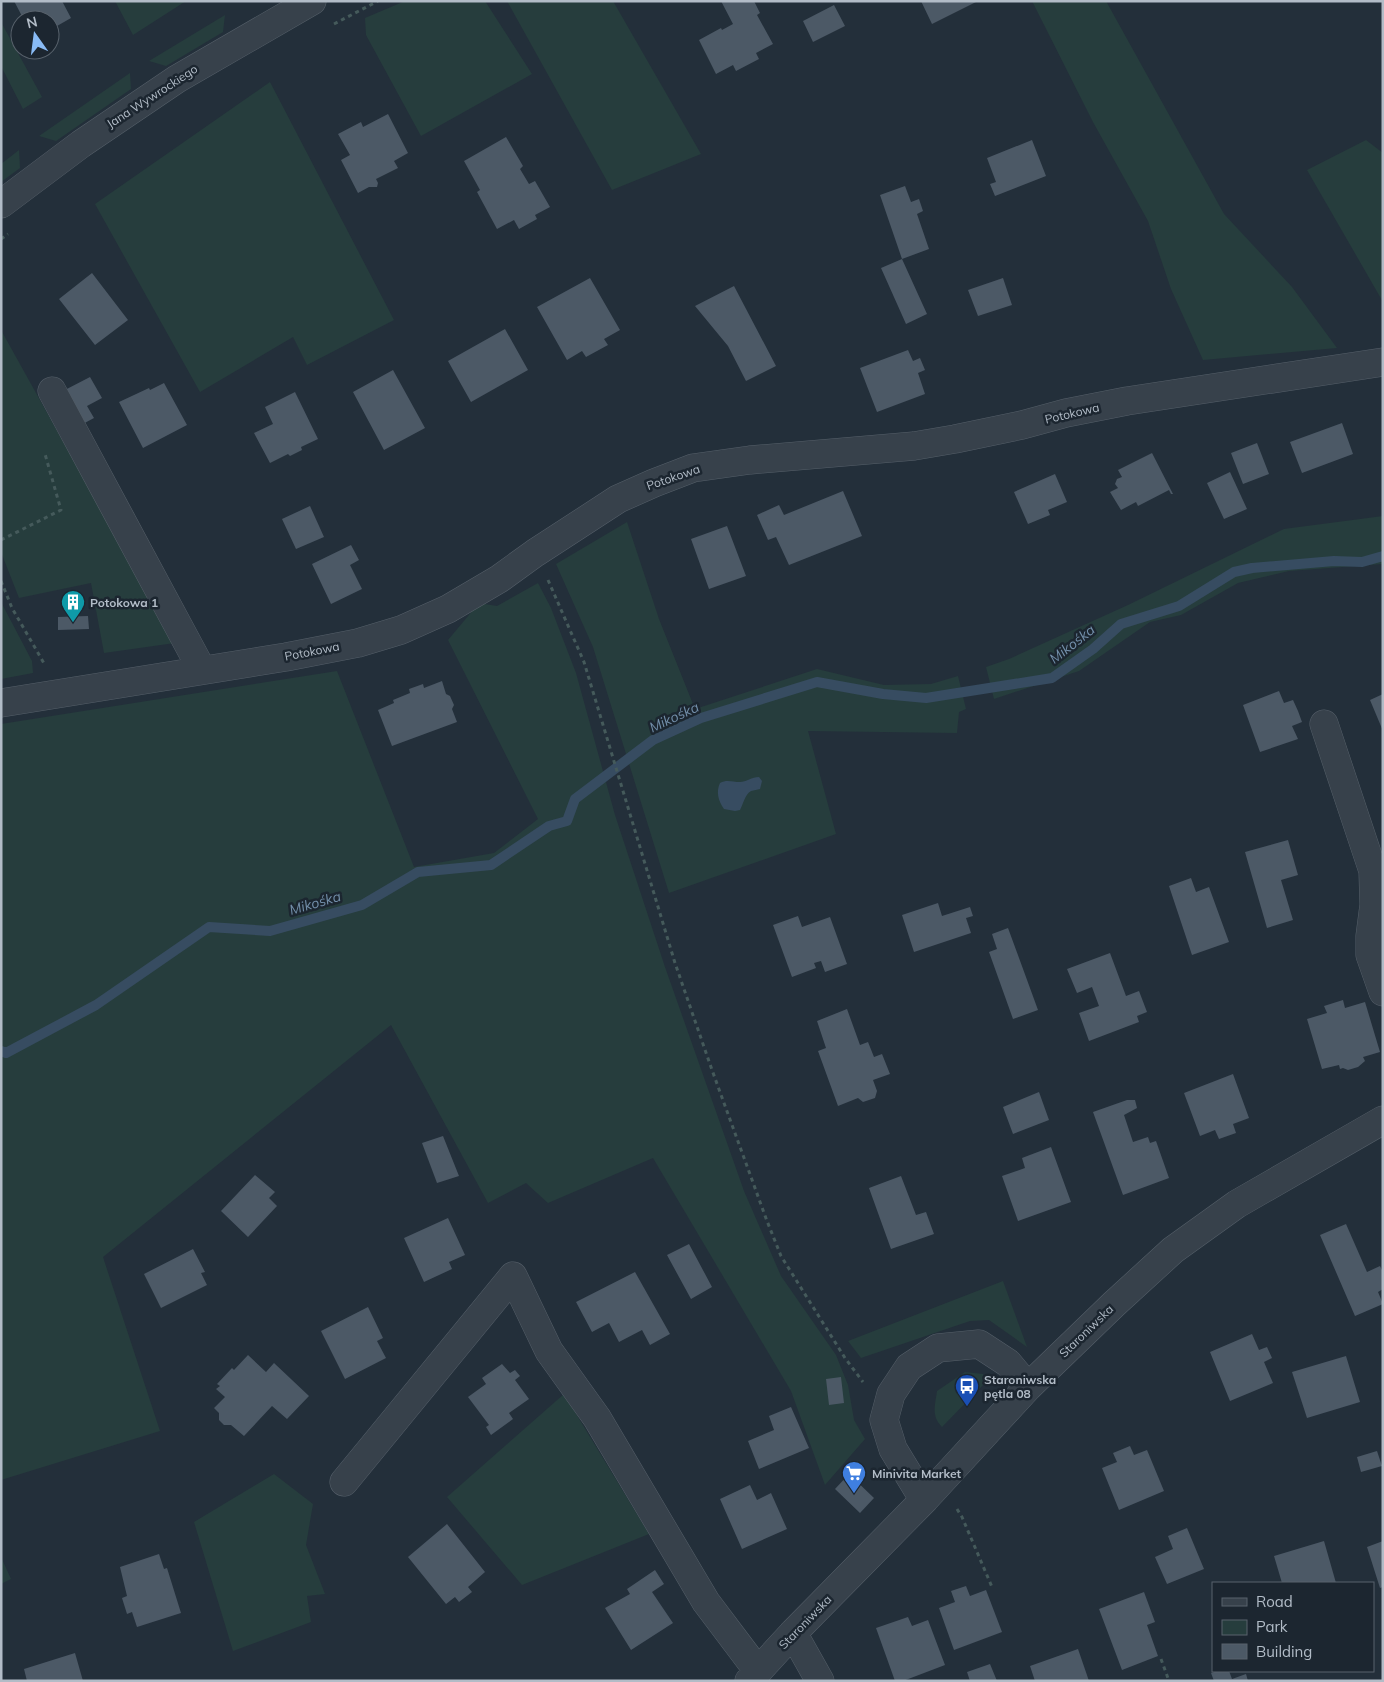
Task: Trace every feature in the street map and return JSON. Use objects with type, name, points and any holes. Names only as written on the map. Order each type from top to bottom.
[{"type":"street","name":"Jana Wywrockiego","points":[[1,204],[80,144],[177,79],[312,1]]},
{"type":"street","name":"Potokowa","points":[[1,703],[286,657],[358,643],[401,630],[448,608],[499,579],[535,552],[618,499],[693,468],[750,460],[922,445],[1022,426],[1127,400],[1383,362]]},
{"type":"street","points":[[52,391],[202,670]]},
{"type":"street","points":[[1324,724],[1373,872],[1374,905],[1370,936],[1370,955],[1383,992]]},
{"type":"street","name":"Staroniwska","points":[[753,1676],[924,1500],[1028,1387],[1173,1250],[1238,1204],[1383,1120]]},
{"type":"street","points":[[344,1482],[513,1276],[549,1351],[597,1418],[706,1602],[753,1676]]},
{"type":"street","points":[[924,1500],[893,1448],[884,1420],[891,1394],[910,1367],[938,1348],[979,1344],[1008,1363],[1028,1387]]},
{"type":"street","points":[[793,1633],[820,1681]]},
{"type":"path","points":[[328,27],[378,1]]},
{"type":"path","points":[[1,239],[9,234]]},
{"type":"path","points":[[1,540],[61,510],[45,454]]},
{"type":"path","points":[[548,578],[584,662],[675,963],[708,1061],[767,1222],[781,1256],[845,1358]]},
{"type":"path","points":[[1,581],[12,608],[61,693]]},
{"type":"path","points":[[962,1517],[992,1587]]},
{"type":"path","points":[[1161,1659],[1169,1681]]},
{"type":"green space","points":[[115,1],[186,1],[133,35]]},
{"type":"green space","points":[[405,1],[485,1],[532,74],[421,136],[366,35],[365,18]]},
{"type":"green space","points":[[507,1],[613,1],[701,154],[612,190]]},
{"type":"green space","points":[[1032,1],[1106,1],[1224,214],[1292,287],[1337,348],[1203,360],[1171,289],[1148,221],[1093,122]]},
{"type":"green space","points":[[225,15],[223,32],[166,66],[149,61]]},
{"type":"green space","points":[[1,22],[10,38],[10,60],[22,60],[42,97],[23,109],[1,66]]},
{"type":"green space","points":[[130,73],[131,89],[56,141],[39,136]]},
{"type":"green space","points":[[270,82],[394,320],[307,365],[293,337],[200,392],[95,204]]},
{"type":"green space","points":[[1366,140],[1383,153],[1383,302],[1307,170]]},
{"type":"green space","points":[[19,150],[20,168],[1,182],[1,164]]},
{"type":"green space","points":[[1,330],[175,643],[104,653],[91,583],[19,598],[1,552]]},
{"type":"green space","points":[[1383,516],[1383,564],[1289,571],[1238,583],[1181,615],[1150,622],[1079,671],[994,699],[986,667],[1009,659],[1128,605],[1284,529]]},
{"type":"green space","points":[[627,522],[659,619],[695,709],[817,669],[884,685],[931,684],[958,676],[966,709],[959,712],[957,733],[808,731],[836,834],[669,893],[593,647],[556,564]]},
{"type":"green space","points":[[538,583],[551,608],[576,673],[615,815],[665,967],[744,1191],[781,1276],[836,1355],[848,1385],[854,1420],[865,1439],[825,1485],[791,1391],[653,1158],[548,1203],[526,1183],[488,1203],[391,1025],[103,1257],[160,1431],[1,1480],[1,724],[337,671],[414,867],[494,853],[538,819],[448,640],[479,603],[497,606]]},
{"type":"green space","points":[[1,602],[32,661],[33,673],[1,679]]},
{"type":"green space","points":[[1003,1281],[1027,1347],[989,1320],[970,1321],[861,1358],[848,1341]]},
{"type":"green space","points":[[965,1372],[983,1374],[986,1382],[942,1427],[935,1415],[937,1391]]},
{"type":"green space","points":[[564,1394],[649,1534],[522,1585],[447,1497]]},
{"type":"green space","points":[[274,1474],[313,1504],[306,1545],[325,1594],[307,1596],[311,1622],[233,1651],[194,1522]]},
{"type":"green space","points":[[1,1557],[11,1579],[1,1584]]},
{"type":"water","points":[[759,777],[762,781],[760,789],[749,792],[740,810],[724,809],[718,796],[720,783],[727,781],[742,782]]},
{"type":"building","points":[[14,1],[62,1],[71,18],[60,24],[60,10],[19,10]]},
{"type":"building","points":[[721,1],[754,1],[760,13],[757,15],[773,44],[756,53],[759,59],[736,71],[733,65],[716,74],[699,40],[733,24]]},
{"type":"building","points":[[921,1],[978,1],[932,24]]},
{"type":"building","points":[[834,5],[845,26],[813,42],[803,21]]},
{"type":"building","points":[[388,114],[408,153],[394,161],[398,168],[376,179],[377,187],[369,187],[358,193],[341,160],[350,155],[338,134],[361,122],[363,127]]},
{"type":"building","points":[[506,137],[523,166],[520,169],[529,184],[535,181],[550,207],[535,215],[537,219],[519,229],[514,220],[497,229],[477,192],[480,190],[464,161]]},
{"type":"building","points":[[1032,140],[1046,176],[995,196],[990,184],[996,182],[987,158]]},
{"type":"building","points":[[905,186],[911,202],[919,199],[923,211],[917,214],[929,249],[902,259],[880,195]]},
{"type":"building","points":[[902,259],[927,314],[906,324],[881,268]]},
{"type":"building","points":[[92,273],[128,320],[95,345],[59,299]]},
{"type":"building","points":[[590,278],[620,330],[604,339],[608,345],[586,357],[582,351],[567,360],[537,307]]},
{"type":"building","points":[[1003,278],[1012,305],[978,316],[968,290]]},
{"type":"building","points":[[734,286],[776,366],[746,381],[728,346],[695,306]]},
{"type":"building","points":[[505,329],[528,370],[471,402],[448,361]]},
{"type":"building","points":[[908,350],[913,361],[920,358],[925,370],[918,373],[925,394],[877,412],[860,368]]},
{"type":"building","points":[[393,370],[425,428],[384,450],[353,392]]},
{"type":"building","points":[[90,377],[102,398],[87,406],[94,418],[79,426],[61,392]]},
{"type":"building","points":[[164,383],[187,425],[143,448],[119,402]]},
{"type":"building","points":[[295,392],[318,439],[301,447],[302,450],[290,456],[288,454],[270,463],[254,433],[273,424],[265,407]]},
{"type":"building","points":[[1342,423],[1353,454],[1302,473],[1290,442]]},
{"type":"building","points":[[1257,443],[1269,474],[1243,484],[1231,453]]},
{"type":"building","points":[[1152,453],[1173,494],[1169,490],[1138,506],[1136,502],[1121,510],[1110,492],[1118,488],[1115,484],[1117,479],[1122,477],[1118,470]]},
{"type":"building","points":[[1230,472],[1247,509],[1224,519],[1207,483]]},
{"type":"building","points":[[1055,474],[1067,502],[1048,510],[1050,515],[1028,524],[1014,492]]},
{"type":"building","points":[[843,491],[862,536],[789,565],[776,537],[768,540],[757,515],[779,505],[784,515]]},
{"type":"building","points":[[310,506],[324,537],[296,549],[282,519]]},
{"type":"building","points":[[727,526],[746,576],[709,589],[691,539]]},
{"type":"building","points":[[351,545],[359,560],[350,565],[362,589],[331,604],[312,564]]},
{"type":"building","name":"Potokowa 1","points":[[88,616],[89,629],[58,630],[58,617]]},
{"type":"building","points":[[442,681],[446,694],[450,696],[454,705],[452,709],[457,722],[392,746],[378,710],[394,703],[393,700],[410,693],[409,689],[423,684],[424,688]]},
{"type":"building","points":[[1279,691],[1284,703],[1293,700],[1298,711],[1302,722],[1292,726],[1298,739],[1260,752],[1243,705]]},
{"type":"building","points":[[1383,694],[1383,731],[1370,700]]},
{"type":"building","points":[[1288,840],[1298,875],[1281,880],[1293,920],[1267,928],[1245,852]]},
{"type":"building","points":[[1191,878],[1196,892],[1209,887],[1229,942],[1192,955],[1169,886]]},
{"type":"building","points":[[938,903],[942,916],[970,907],[973,916],[966,918],[971,933],[914,952],[902,915]]},
{"type":"building","points":[[798,916],[802,927],[830,917],[847,964],[825,972],[821,961],[814,963],[816,968],[792,977],[773,925]]},
{"type":"building","points":[[1008,928],[1038,1010],[1013,1019],[989,952],[997,949],[992,934]]},
{"type":"building","points":[[1110,953],[1126,996],[1139,991],[1147,1012],[1137,1016],[1139,1022],[1089,1041],[1079,1013],[1099,1006],[1092,987],[1077,993],[1067,969]]},
{"type":"building","points":[[1343,1000],[1345,1008],[1365,1002],[1380,1052],[1363,1057],[1365,1061],[1358,1067],[1348,1070],[1340,1069],[1339,1065],[1322,1069],[1307,1019],[1327,1013],[1324,1006]]},
{"type":"building","points":[[847,1009],[860,1045],[868,1042],[874,1057],[882,1054],[890,1074],[873,1080],[877,1091],[875,1098],[863,1102],[858,1098],[838,1106],[818,1051],[826,1048],[817,1021]]},
{"type":"building","points":[[1233,1074],[1249,1118],[1233,1124],[1236,1133],[1219,1139],[1215,1130],[1200,1136],[1184,1093]]},
{"type":"building","points":[[1039,1092],[1049,1120],[1013,1134],[1003,1107]]},
{"type":"building","points":[[1127,1100],[1135,1100],[1137,1108],[1124,1115],[1133,1142],[1148,1137],[1150,1143],[1156,1141],[1169,1178],[1123,1195],[1093,1112]]},
{"type":"building","points":[[443,1136],[459,1176],[437,1183],[422,1143]]},
{"type":"building","points":[[1051,1147],[1071,1202],[1018,1221],[1002,1176],[1025,1168],[1022,1158]]},
{"type":"building","points":[[255,1175],[275,1192],[269,1198],[277,1206],[248,1237],[221,1211]]},
{"type":"building","points":[[901,1176],[916,1215],[926,1212],[934,1234],[891,1249],[869,1188]]},
{"type":"building","points":[[448,1218],[465,1255],[449,1262],[452,1269],[424,1282],[404,1238]]},
{"type":"building","points":[[1346,1224],[1367,1272],[1380,1266],[1383,1272],[1383,1289],[1378,1292],[1383,1304],[1355,1316],[1320,1235]]},
{"type":"building","points":[[689,1244],[712,1287],[691,1299],[667,1255]]},
{"type":"building","points":[[193,1249],[205,1272],[201,1273],[207,1285],[161,1308],[144,1274]]},
{"type":"building","points":[[635,1272],[670,1334],[650,1345],[642,1330],[619,1342],[609,1323],[592,1332],[576,1302]]},
{"type":"building","points":[[368,1307],[383,1338],[377,1341],[386,1358],[345,1379],[321,1331]]},
{"type":"building","points":[[1252,1334],[1259,1350],[1267,1347],[1272,1358],[1264,1362],[1273,1383],[1230,1401],[1210,1352]]},
{"type":"building","points":[[248,1355],[266,1372],[274,1363],[309,1396],[287,1419],[272,1406],[244,1436],[231,1425],[224,1425],[219,1420],[219,1413],[214,1408],[225,1397],[216,1389],[220,1386],[217,1384]]},
{"type":"building","points":[[1346,1356],[1360,1402],[1307,1418],[1292,1372]]},
{"type":"building","points":[[502,1364],[510,1373],[515,1370],[520,1376],[515,1380],[529,1399],[509,1413],[513,1419],[491,1435],[486,1427],[489,1425],[468,1397],[486,1384],[482,1378]]},
{"type":"building","points":[[841,1377],[844,1403],[829,1405],[826,1379]]},
{"type":"building","points":[[791,1407],[809,1448],[759,1469],[748,1441],[774,1430],[769,1416]]},
{"type":"building","points":[[1130,1446],[1134,1455],[1147,1450],[1164,1491],[1119,1510],[1102,1468],[1117,1462],[1113,1453]]},
{"type":"building","points":[[1377,1451],[1382,1466],[1361,1472],[1357,1457]]},
{"type":"building","name":"Minivita Market","points":[[849,1474],[874,1498],[860,1513],[835,1489]]},
{"type":"building","points":[[750,1485],[757,1500],[771,1493],[787,1529],[742,1549],[720,1499]]},
{"type":"building","points":[[447,1524],[485,1572],[468,1587],[472,1592],[459,1602],[455,1597],[446,1604],[408,1557]]},
{"type":"building","points":[[1187,1528],[1204,1569],[1167,1584],[1155,1557],[1173,1549],[1168,1536]]},
{"type":"building","points":[[1324,1541],[1336,1582],[1282,1582],[1274,1556]]},
{"type":"building","points":[[1383,1541],[1383,1587],[1380,1588],[1367,1547]]},
{"type":"building","points":[[159,1554],[164,1569],[167,1568],[181,1613],[137,1627],[132,1612],[127,1614],[122,1598],[127,1596],[120,1567]]},
{"type":"building","points":[[655,1570],[664,1584],[652,1592],[673,1623],[631,1650],[605,1608],[630,1594],[627,1589]]},
{"type":"building","points":[[966,1586],[970,1596],[986,1590],[1002,1632],[954,1650],[939,1608],[955,1602],[951,1591]]},
{"type":"building","points":[[1144,1592],[1155,1622],[1147,1625],[1158,1656],[1122,1670],[1099,1609]]},
{"type":"building","points":[[908,1617],[912,1626],[928,1620],[945,1665],[903,1681],[895,1681],[876,1628]]},
{"type":"building","points":[[1078,1649],[1089,1681],[1035,1681],[1030,1666]]},
{"type":"building","points":[[75,1653],[83,1681],[27,1681],[24,1669]]},
{"type":"building","points":[[990,1664],[997,1681],[970,1681],[967,1672]]},
{"type":"building","points":[[1229,1672],[1232,1679],[1246,1674],[1248,1681],[1214,1681],[1211,1673]]},
{"type":"waterway","name":"Mikośka","points":[[1,1051],[6,1053],[96,1005],[209,927],[270,931],[362,905],[418,872],[491,865],[549,826],[567,821],[575,799],[653,740],[701,718],[817,682],[883,694],[926,698],[1052,678],[1093,649],[1121,624],[1179,606],[1234,572],[1252,568],[1334,561],[1362,562],[1383,556]]},
{"type":"place","name":"Potokowa 1","points":[[73,623]]},
{"type":"place","name":"Staroniwska pętla 08","points":[[967,1407]]},
{"type":"place","name":"Minivita Market","points":[[854,1494]]}]
